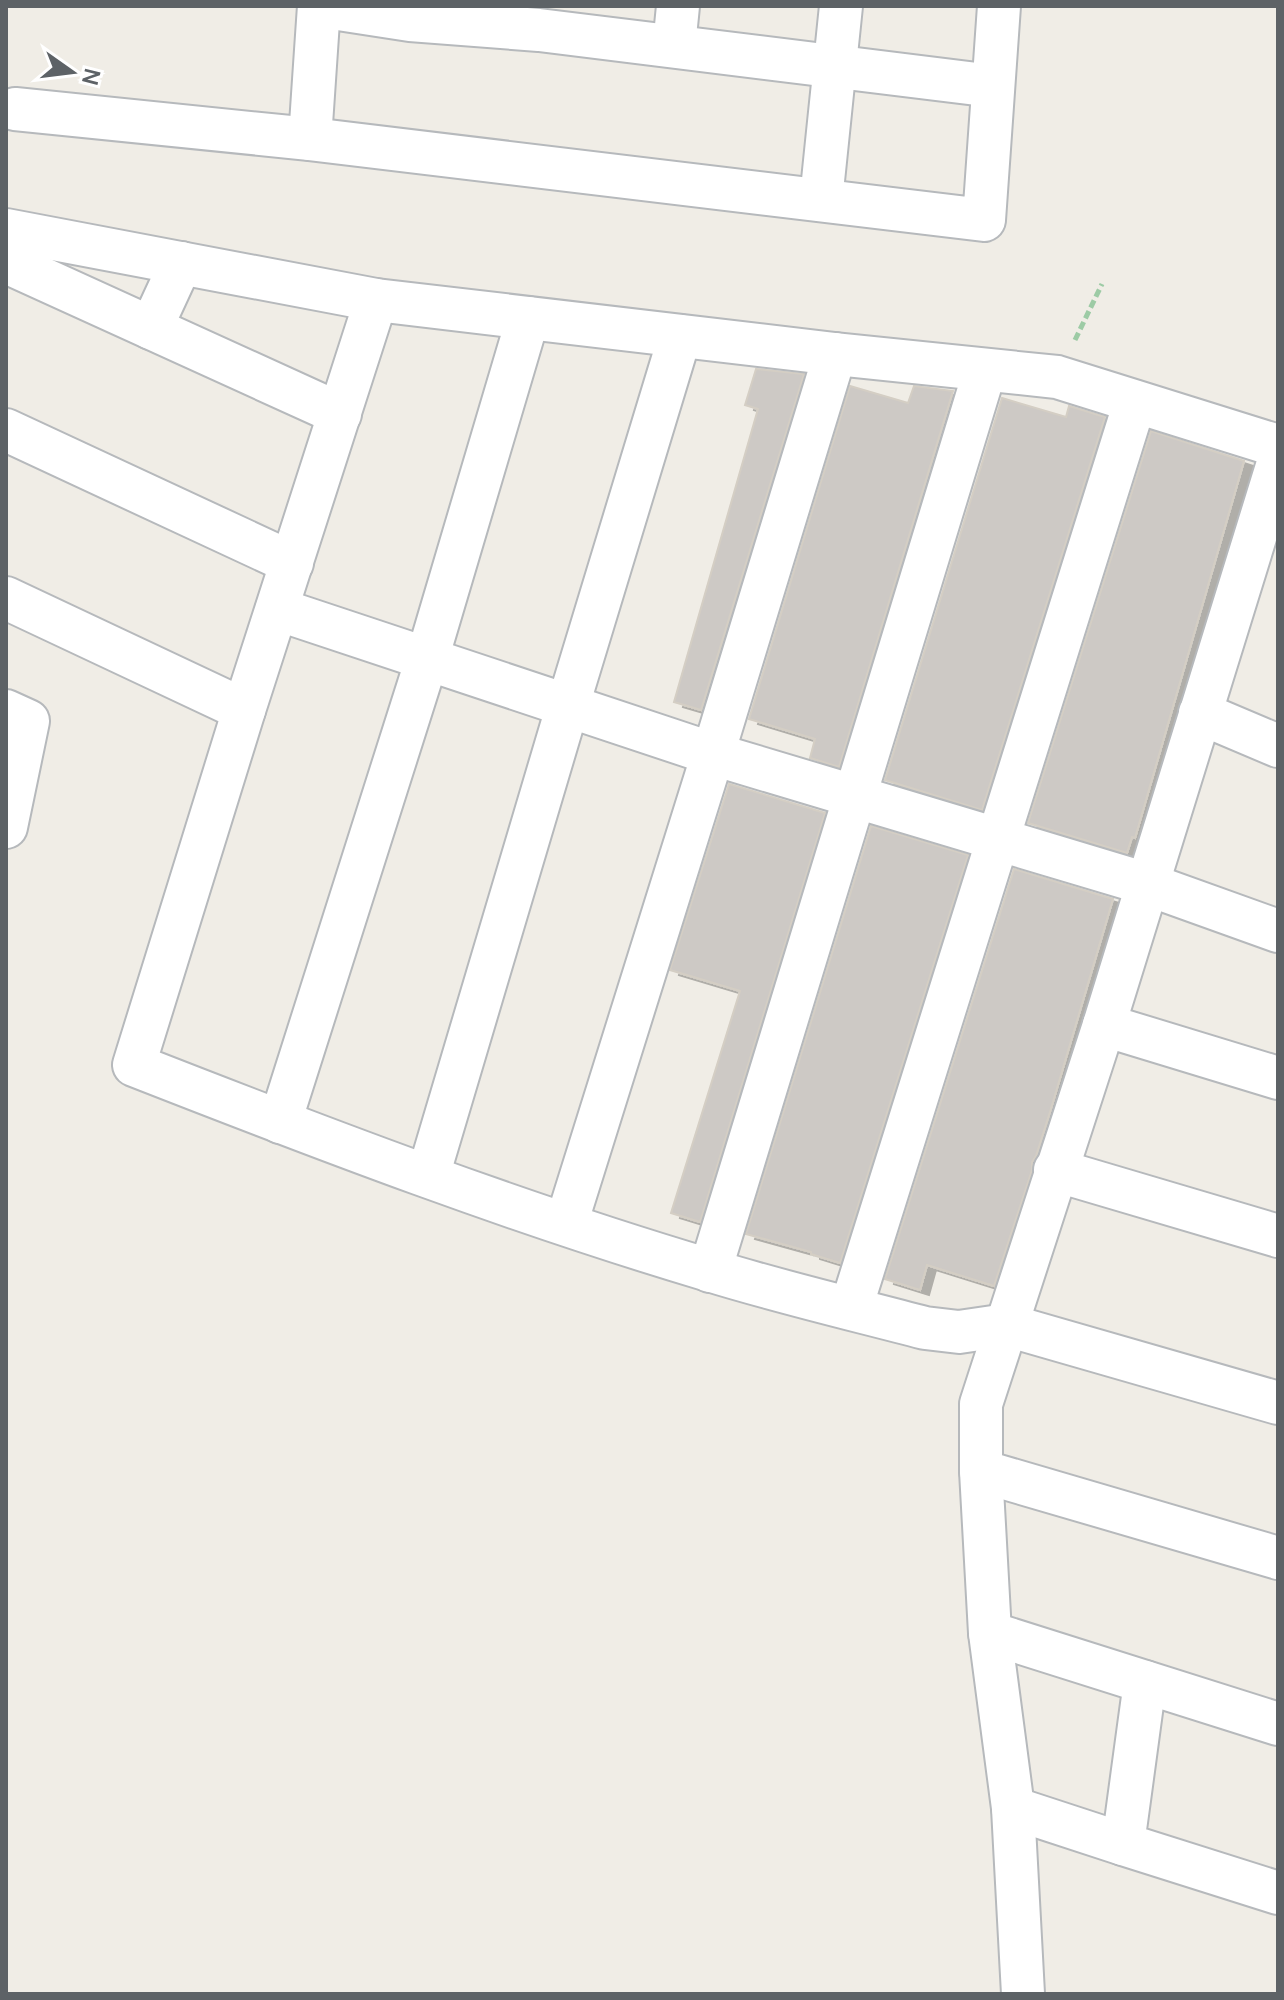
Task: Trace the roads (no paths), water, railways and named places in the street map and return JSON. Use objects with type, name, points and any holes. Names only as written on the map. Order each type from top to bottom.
[{"type":"street","points":[[310,139],[319,6],[676,26],[835,67],[993,86]]},
{"type":"street","points":[[821,200],[841,6]]},
{"type":"street","points":[[15,109],[310,139],[984,220],[999,6]]},
{"type":"street","points":[[6,230],[376,300],[1057,377],[1278,446]]},
{"type":"street","points":[[6,262],[340,414]]},
{"type":"street","points":[[151,328],[181,263]]},
{"type":"street","points":[[376,300],[134,1065],[428,1176],[710,1271],[925,1328],[959,1332],[1007,1325],[1278,1403]]},
{"type":"street","points":[[280,1122],[427,659],[528,318]]},
{"type":"street","points":[[428,1176],[680,336]]},
{"type":"street","points":[[566,1224],[835,354]]},
{"type":"street","points":[[710,1271],[985,370]]},
{"type":"street","points":[[851,1308],[1135,402]]},
{"type":"street","points":[[6,430],[292,563]]},
{"type":"street","points":[[1023,1994],[1013,1808],[990,1633],[981,1471],[981,1404],[1104,1025],[1278,463]]},
{"type":"street","points":[[6,598],[244,710]]},
{"type":"street","points":[[277,609],[713,754],[1147,884],[1278,931]]},
{"type":"street","points":[[6,711],[28,721],[6,827]]},
{"type":"street","points":[[1200,713],[1278,746]]},
{"type":"street","points":[[1104,1025],[1278,1078]]},
{"type":"street","points":[[1055,1170],[1278,1236]]},
{"type":"street","points":[[981,1471],[1278,1558]]},
{"type":"street","points":[[990,1633],[1278,1724]]},
{"type":"street","points":[[1123,1844],[1145,1682]]},
{"type":"street","points":[[1013,1808],[1278,1893]]}]
